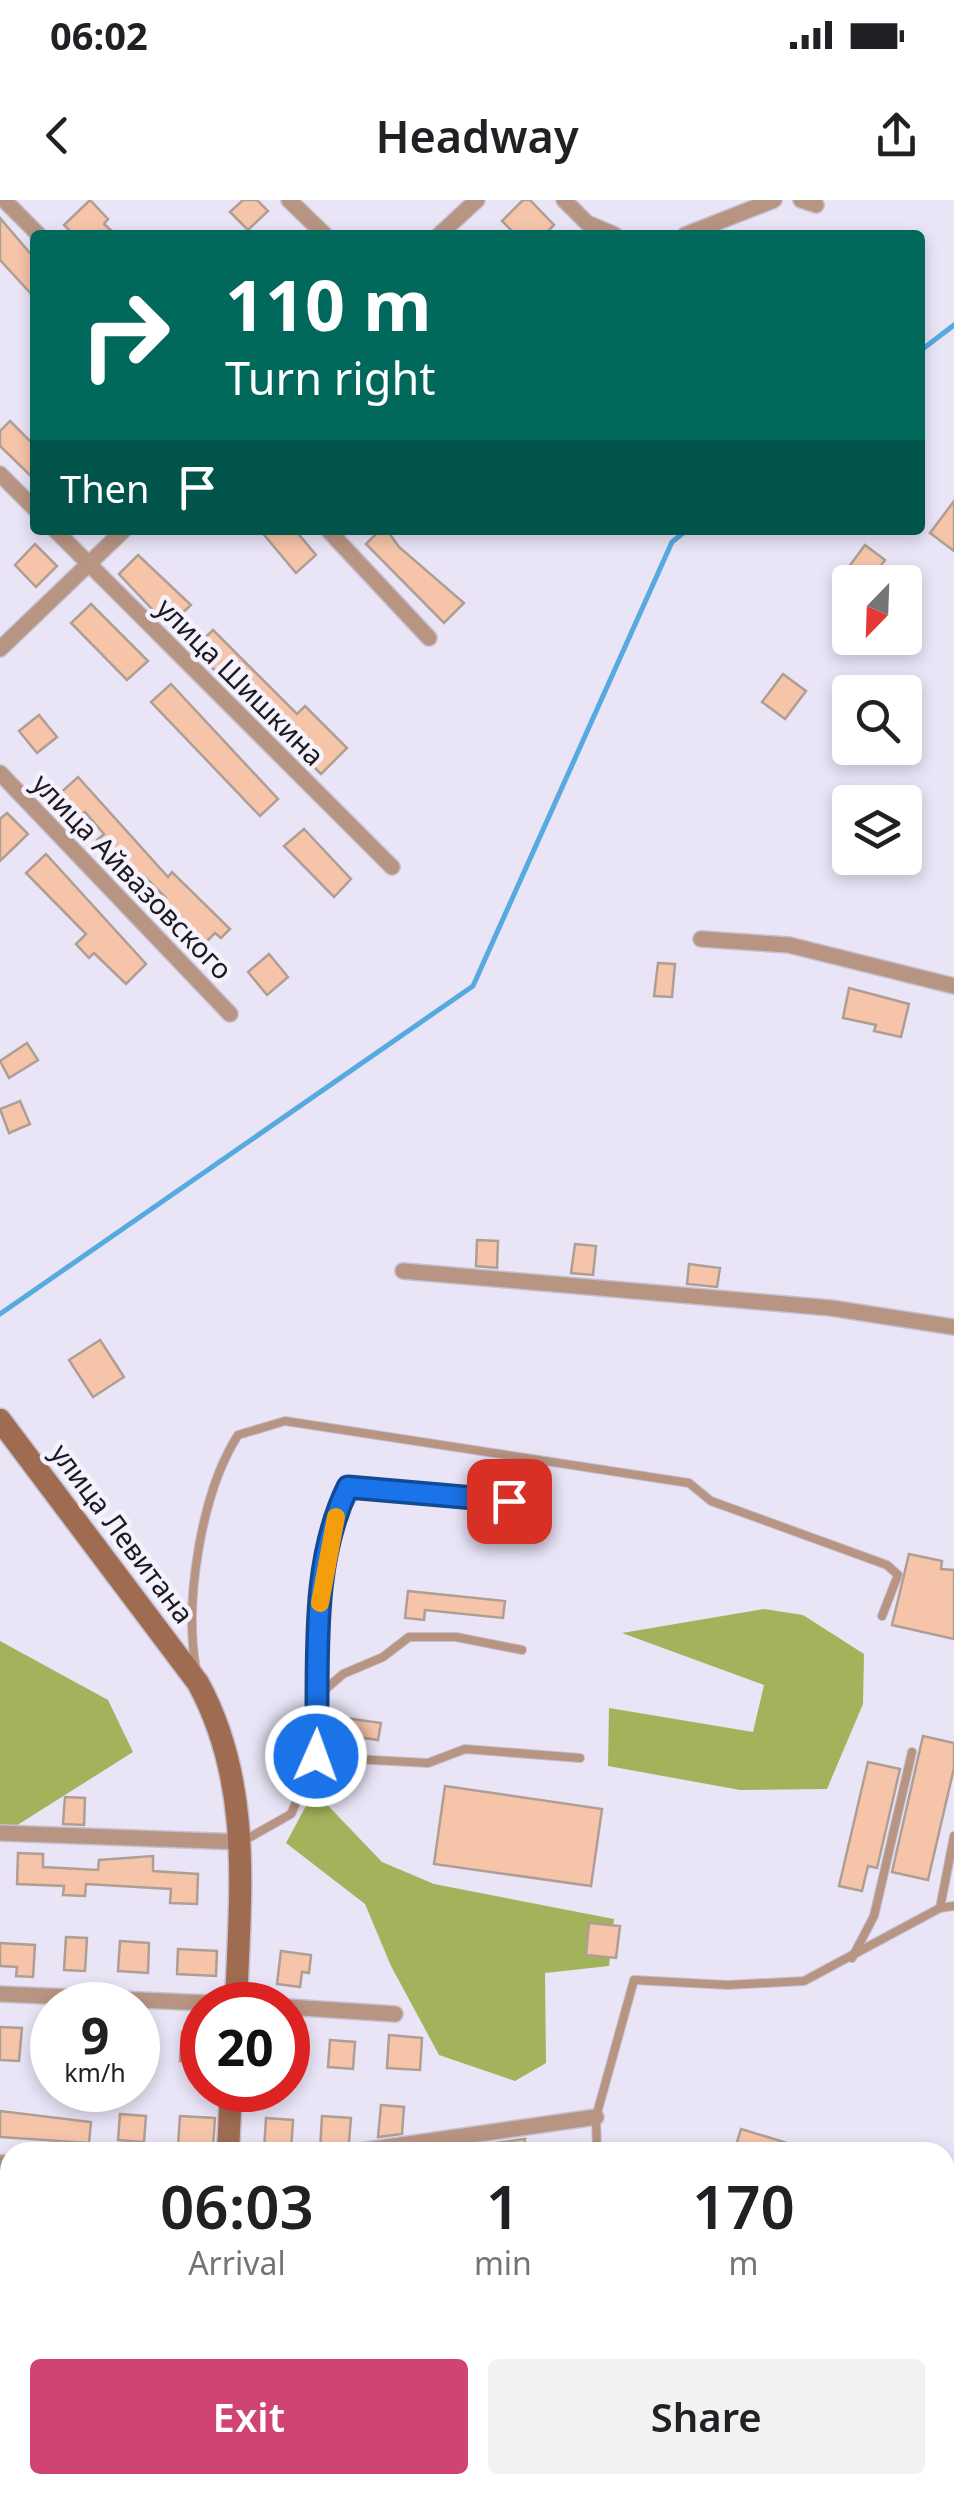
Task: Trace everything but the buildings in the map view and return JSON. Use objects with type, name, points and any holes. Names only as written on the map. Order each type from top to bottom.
[{"type":"main road","name":"улица Левитана","points":[[0,1420],[198,1683],[217,1718],[230,1758],[242,1842],[237,1982]]},
{"type":"main road","points":[[228,2142],[230,2112]]},
{"type":"street","points":[[4,200],[34,230]]},
{"type":"street","points":[[289,200],[320,230]]},
{"type":"street","points":[[445,230],[477,200]]},
{"type":"street","points":[[564,200],[587,223],[603,230]]},
{"type":"street","points":[[698,230],[774,200]]},
{"type":"street","points":[[0,474],[30,504]]},
{"type":"street","name":"улица Шишкина","points":[[60,535],[392,867]]},
{"type":"street","points":[[0,649],[119,535]]},
{"type":"street","points":[[333,535],[429,638]]},
{"type":"street","name":"улица Айвазовского","points":[[0,773],[230,1014]]},
{"type":"street","points":[[701,939],[789,945],[954,986]]},
{"type":"street","points":[[403,1271],[812,1306],[954,1327]]},
{"type":"street","points":[[0,1833],[242,1842]]},
{"type":"street","points":[[0,1994],[180,2002]]},
{"type":"street","points":[[310,2008],[394,2014]]},
{"type":"street","points":[[422,2142],[596,2117]]},
{"type":"lane","points":[[198,1683],[189,1630],[219,1465],[238,1436],[284,1422],[690,1483],[711,1500],[887,1564],[898,1575],[882,1616]]},
{"type":"lane","points":[[242,1842],[291,1814],[316,1756],[317,1617],[338,1506],[348,1487],[509,1501]]},
{"type":"lane","points":[[319,1695],[343,1674],[383,1658],[409,1638],[456,1636],[522,1650]]},
{"type":"lane","points":[[316,1756],[428,1763],[465,1749],[580,1758]]},
{"type":"lane","points":[[852,1958],[874,1916],[912,1752]]},
{"type":"lane","points":[[940,1908],[954,1836]]},
{"type":"lane","points":[[597,2142],[596,2117],[634,1980],[728,1985],[804,1981],[940,1908],[954,1906]]},
{"type":"green space","points":[[764,1609],[803,1615],[864,1654],[863,1704],[827,1789],[740,1790],[608,1766],[609,1708],[753,1732],[764,1685],[622,1633]]},
{"type":"green space","points":[[0,1641],[108,1700],[133,1752],[0,1836]]},
{"type":"green space","points":[[314,1791],[382,1862],[434,1884],[614,1919],[609,1966],[545,1973],[546,2063],[515,2081],[439,2055],[391,1966],[365,1904],[286,1843]]},
{"type":"waterway","points":[[925,347],[954,325]]},
{"type":"waterway","points":[[0,1314],[473,986],[672,542],[681,535]]},
{"type":"slow traffic","points":[[320,1603],[336,1517]]},
{"type":"route","points":[[316,1756],[317,1617],[338,1506],[348,1487],[509,1501]]}]
